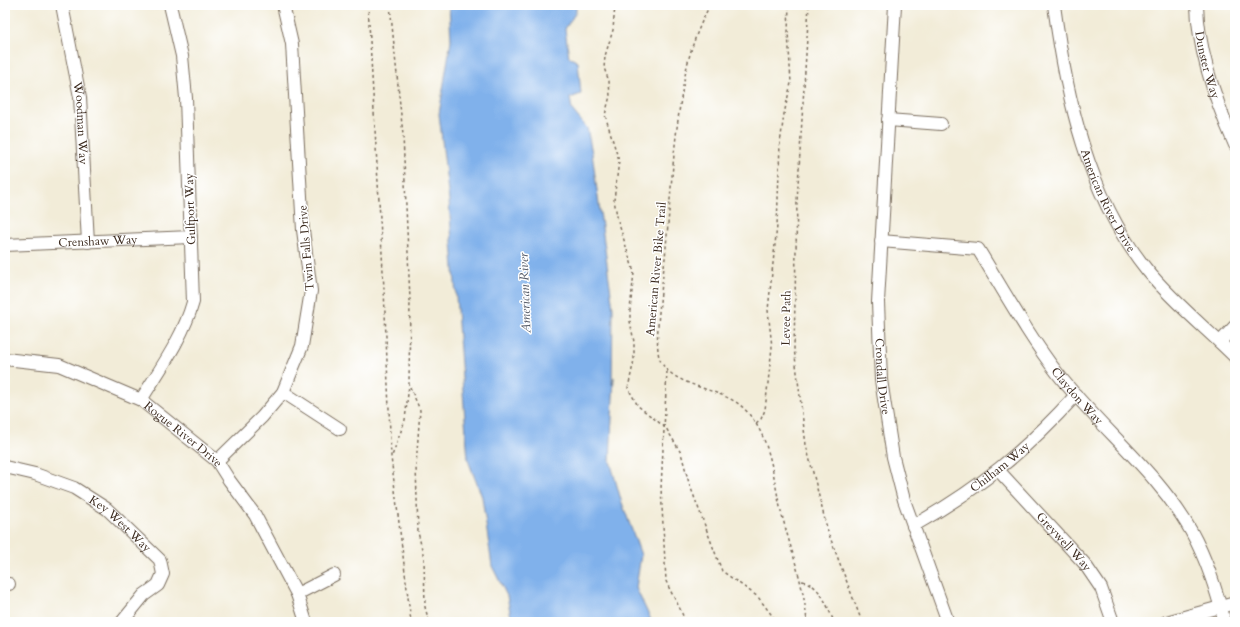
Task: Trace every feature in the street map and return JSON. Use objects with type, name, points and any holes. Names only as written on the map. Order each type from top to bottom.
[{"type":"street","name":"Woodman Way","points":[[62,5],[80,97],[88,242]]},
{"type":"street","name":"Gulfport Way","points":[[142,400],[189,318],[193,302],[186,98],[182,56],[170,5]]},
{"type":"street","name":"Twin Falls Drive","points":[[217,461],[262,417],[283,392],[302,346],[311,292],[303,230],[292,44],[283,5]]},
{"type":"street","name":"Crondall Drive","points":[[895,5],[878,302],[881,380],[893,457],[913,526],[948,622]]},
{"type":"street","name":"American River Drive","points":[[1054,5],[1066,87],[1088,158],[1112,214],[1128,243],[1156,280],[1235,357]]},
{"type":"street","name":"Dunster Way","points":[[1197,5],[1200,31],[1210,74],[1233,137]]},
{"type":"street","points":[[888,120],[941,124]]},
{"type":"street","name":"Crenshaw Way","points":[[5,245],[191,237]]},
{"type":"street","name":"Claydon Way","points":[[881,241],[978,249],[1045,356],[1076,395],[1147,472],[1181,515],[1204,558],[1225,622]]},
{"type":"street","points":[[1220,342],[1235,326]]},
{"type":"street","name":"Rogue River Drive","points":[[5,359],[59,365],[142,400],[217,461],[255,515],[296,594],[306,622]]},
{"type":"street","points":[[283,392],[340,429]]},
{"type":"street","name":"Chilham Way","points":[[913,526],[946,508],[999,471],[1049,424],[1076,395]]},
{"type":"street","name":"Key West Way","points":[[5,467],[35,474],[74,488],[107,509],[160,560],[163,574],[158,585],[144,595],[122,622]]},
{"type":"street","name":"Greywell Way","points":[[999,471],[1084,563],[1101,588],[1113,622]]},
{"type":"street","points":[[296,594],[334,575]]},
{"type":"street","points":[[1166,622],[1235,603]]},
{"type":"path","points":[[368,5],[384,289],[391,458],[411,622]]},
{"type":"path","points":[[390,5],[403,135],[410,300],[409,385],[404,420],[391,458]]},
{"type":"path","points":[[615,5],[613,30],[605,56],[604,68],[609,81],[610,96],[605,115],[619,161],[614,200],[616,214],[634,272],[630,310],[630,321],[634,342],[634,360],[628,388],[638,406],[666,428],[681,453],[689,483],[722,571],[758,598],[777,622]]},
{"type":"path","name":"American River Bike Trail","points":[[667,371],[659,358],[658,318],[677,137],[690,55],[703,19],[710,5]]},
{"type":"path","points":[[756,423],[761,419],[765,410],[772,347],[768,310],[777,226],[780,144],[784,114],[791,83],[788,32],[789,5]]},
{"type":"path","name":"Levee Path","points":[[809,5],[797,201],[794,348],[806,445],[828,532],[862,622]]},
{"type":"path","points":[[685,622],[682,611],[671,595],[666,581],[661,488],[666,428],[667,371],[681,379],[725,396],[739,404],[756,423],[765,446],[782,515],[802,581],[807,622]]},
{"type":"path","points":[[409,385],[420,410],[416,466],[418,532],[424,558],[425,607],[429,622]]},
{"type":"path","points":[[802,581],[815,588],[821,594],[834,622]]},
{"type":"water","name":"American River","points":[[449,5],[576,5],[576,12],[565,29],[569,57],[578,62],[581,94],[570,98],[572,110],[587,128],[592,153],[613,308],[612,385],[614,377],[610,461],[621,500],[641,555],[636,588],[652,622],[512,622],[507,596],[492,566],[482,497],[468,460],[449,201],[439,114],[451,40]]}]
